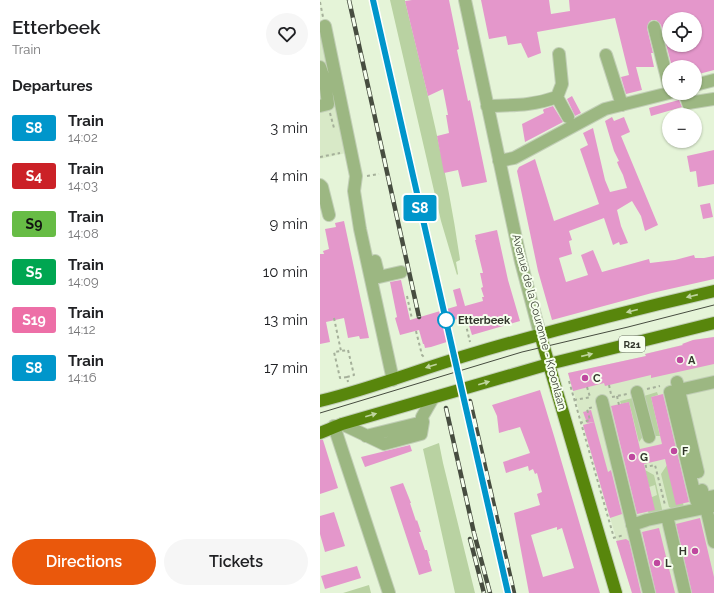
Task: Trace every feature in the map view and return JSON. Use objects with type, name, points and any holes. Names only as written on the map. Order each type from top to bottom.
[{"type":"main road","points":[[320,401],[540,334],[714,291]]},
{"type":"main road","name":"R21","points":[[320,433],[338,425],[549,364],[714,323]]},
{"type":"main road","name":"Avenue de la Couronne - Kroonlaan","points":[[540,334],[616,593]]},
{"type":"street","name":"Avenue de la Couronne - Kroonlaan","points":[[465,0],[521,262],[540,334]]},
{"type":"street","points":[[325,26],[356,176],[354,191],[360,229],[393,380]]},
{"type":"street","points":[[654,27],[662,60]]},
{"type":"street","points":[[487,106],[541,103],[557,97],[562,84],[559,54]]},
{"type":"street","points":[[606,55],[622,105]]},
{"type":"street","points":[[320,67],[328,104],[320,106]]},
{"type":"street","points":[[702,83],[714,80]]},
{"type":"street","points":[[499,161],[514,158],[605,110],[662,94]]},
{"type":"street","points":[[557,97],[568,117]]},
{"type":"street","points":[[687,100],[688,103],[714,99]]},
{"type":"street","points":[[320,185],[322,187],[329,215]]},
{"type":"street","points":[[355,186],[360,194],[379,277],[400,272]]},
{"type":"street","points":[[714,382],[678,386],[709,502],[714,542]]},
{"type":"street","points":[[637,392],[649,437]]},
{"type":"street","points":[[338,425],[366,436],[423,422],[422,417],[433,398]]},
{"type":"street","points":[[602,402],[649,593]]},
{"type":"street","points":[[338,425],[389,593]]},
{"type":"street","points":[[632,525],[667,516],[709,502]]},
{"type":"street","points":[[667,516],[685,593]]},
{"type":"path","points":[[320,2],[325,26]]},
{"type":"path","points":[[320,157],[343,153]]},
{"type":"path","points":[[407,296],[412,319]]},
{"type":"path","points":[[464,317],[470,342]]},
{"type":"path","points":[[334,318],[341,351]]},
{"type":"path","points":[[416,331],[422,355],[426,360]]},
{"type":"path","points":[[348,350],[354,375],[347,377],[340,378],[334,352],[348,350]]},
{"type":"path","points":[[347,377],[348,382]]},
{"type":"path","points":[[569,381],[614,538]]},
{"type":"path","points":[[602,402],[609,385]]},
{"type":"path","points":[[580,423],[590,420],[587,409],[617,396],[678,386]]},
{"type":"path","points":[[574,400],[590,397],[587,387]]},
{"type":"path","points":[[617,396],[619,405]]},
{"type":"path","points":[[644,459],[646,467],[655,465],[667,516]]},
{"type":"shaded area","points":[[390,0],[405,0],[436,130],[449,195],[460,260],[456,262],[457,275],[441,221]]},
{"type":"shaded area","points":[[320,31],[346,153],[320,159]]},
{"type":"shaded area","points":[[714,337],[714,593],[632,593],[568,373],[646,356],[645,354],[682,345],[693,340]]},
{"type":"shaded area","points":[[657,392],[658,395],[651,397],[660,436],[653,436],[644,396]]},
{"type":"shaded area","points":[[633,398],[644,435],[639,442],[629,402],[621,404],[620,401]]},
{"type":"shaded area","points":[[439,443],[475,593],[455,593],[423,449]]},
{"type":"shaded area","points":[[667,465],[684,507],[673,509],[669,507],[661,474]]},
{"type":"shaded area","points":[[645,470],[654,475],[662,509],[662,511],[649,515],[648,511],[652,497],[657,495],[655,485],[649,487]]},
{"type":"shaded area","points":[[369,585],[371,593],[343,593]]},
{"type":"building","points":[[449,0],[459,49],[457,50],[468,101],[470,100],[487,182],[462,187],[458,170],[444,173],[437,136],[449,133],[446,115],[448,115],[443,89],[428,96],[405,1]]},
{"type":"building","points":[[481,0],[549,0],[551,14],[570,11],[569,0],[714,0],[714,70],[702,73],[702,60],[670,60],[668,52],[702,52],[702,12],[662,12],[662,29],[661,25],[656,20],[649,22],[647,28],[653,53],[651,53],[654,67],[636,67],[642,90],[626,94],[621,77],[629,75],[615,18],[537,32],[541,53],[528,58],[521,43],[508,45],[506,36],[489,39]]},
{"type":"building","points":[[572,96],[581,113],[575,116],[567,99]]},
{"type":"building","points":[[679,100],[682,107],[662,108],[662,113],[651,116],[649,108]]},
{"type":"building","points":[[553,106],[563,122],[525,142],[522,124],[544,113],[544,109]]},
{"type":"building","points":[[612,117],[614,121],[624,117],[630,132],[621,136],[658,225],[645,231],[641,216],[632,201],[617,210],[621,226],[628,243],[620,245],[619,242],[613,245],[604,218],[569,231],[572,240],[569,241],[572,254],[559,258],[566,282],[588,275],[581,255],[593,250],[602,272],[649,259],[650,263],[675,260],[694,255],[695,258],[714,256],[714,279],[652,293],[552,320],[538,271],[517,171],[519,167],[535,159],[554,221],[599,204],[580,149],[588,145],[583,133],[593,128],[605,180],[610,192],[627,188],[617,162],[619,161],[614,151],[605,121]]},
{"type":"building","points":[[714,150],[714,184],[698,187],[696,171],[690,172],[687,156]]},
{"type":"building","points":[[710,203],[713,217],[703,219],[700,205]]},
{"type":"building","points":[[344,221],[369,338],[360,339],[359,336],[348,338],[344,318],[326,322],[330,342],[320,344],[320,254],[324,254],[323,251],[329,249],[325,229],[336,227],[335,223]]},
{"type":"building","points":[[497,230],[508,280],[520,321],[472,335],[466,316],[448,322],[453,340],[425,348],[419,330],[400,335],[395,318],[397,317],[390,282],[401,280],[410,320],[457,306],[453,290],[460,288],[465,306],[483,301],[482,297],[484,297],[481,288],[483,287],[480,273],[483,273],[475,235]]},
{"type":"building","points":[[714,337],[714,364],[651,378],[651,375],[605,386],[604,383],[573,391],[568,373],[646,356],[645,354],[683,345],[682,344],[693,340]]},
{"type":"building","points":[[540,390],[600,593],[529,593],[514,513],[540,505],[537,494],[542,492],[537,473],[535,474],[533,469],[529,471],[528,466],[506,473],[503,462],[530,453],[520,427],[499,433],[497,416],[492,405]],"holes":[[[557,527],[557,530],[562,528],[574,568],[543,577],[531,535]]]},
{"type":"building","points":[[663,394],[689,502],[676,505],[665,459],[644,464],[655,510],[637,514],[611,406],[629,402],[640,449],[662,444],[651,397]]},
{"type":"building","points":[[591,410],[608,472],[611,470],[622,514],[610,518],[583,425],[594,422],[587,423],[583,412]]},
{"type":"building","points":[[320,440],[323,440],[338,488],[320,494]]},
{"type":"building","points":[[410,445],[412,451],[365,467],[361,457]]},
{"type":"building","points":[[403,483],[421,532],[419,532],[425,550],[427,550],[432,571],[419,575],[390,487]]},
{"type":"building","points":[[334,512],[345,546],[325,552],[320,534],[320,516]]},
{"type":"building","name":"H","points":[[700,518],[714,577],[714,593],[692,593],[676,524]]},
{"type":"building","name":"L","points":[[659,528],[675,593],[656,593],[642,532]]},
{"type":"building","points":[[626,539],[629,541],[641,593],[632,593],[616,541]]},
{"type":"building","points":[[357,566],[361,578],[325,589],[321,576]]},
{"type":"tram line","points":[[320,413],[522,352],[714,305]]},
{"type":"railway","points":[[349,0],[419,317]]},
{"type":"railway","points":[[373,0],[444,310]]},
{"type":"railway","points":[[470,401],[514,593]]},
{"type":"railway","points":[[446,408],[474,533],[490,593]]},
{"type":"railway","points":[[470,539],[484,593]]},
{"type":"train","name":"S8","points":[[373,0],[508,593]]},
{"type":"place","name":"Etterbeek","points":[[446,320]]},
{"type":"place","name":"A","points":[[680,360]]},
{"type":"place","name":"C","points":[[585,378]]},
{"type":"place","name":"F","points":[[674,451]]},
{"type":"place","name":"G","points":[[632,457]]},
{"type":"place","name":"H","points":[[695,551]]},
{"type":"place","name":"L","points":[[657,563]]}]
